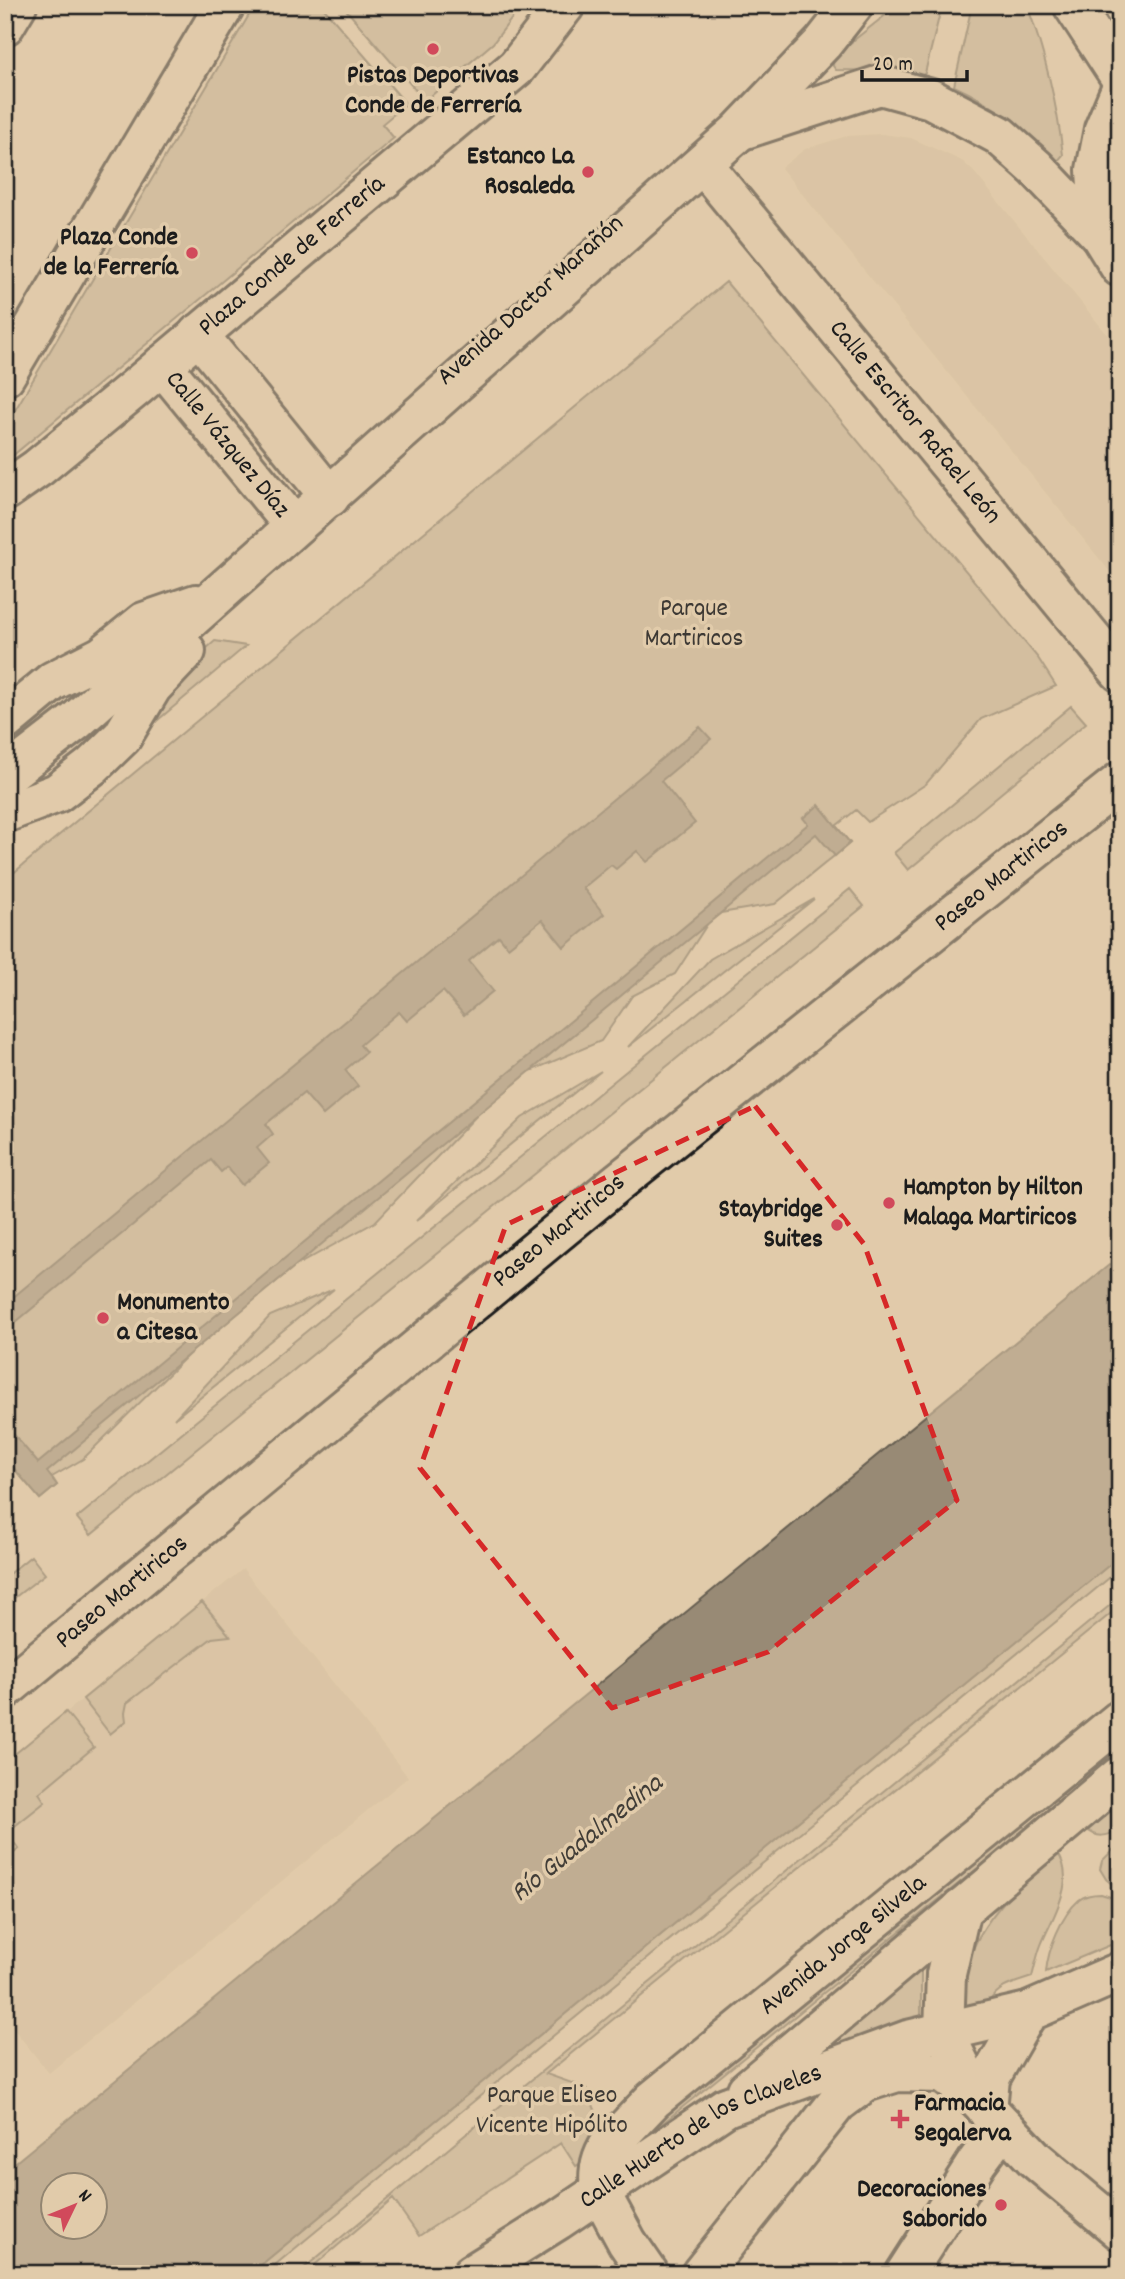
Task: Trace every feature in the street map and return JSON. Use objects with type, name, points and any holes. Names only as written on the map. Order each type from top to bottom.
[{"type":"main road","points":[[5,25],[17,5]]},
{"type":"main road","points":[[5,376],[225,5]]},
{"type":"main road","name":"Plaza Conde de Ferrería","points":[[5,491],[38,468],[517,67],[565,5]]},
{"type":"main road","name":"Avenida Doctor Marañón","points":[[5,776],[76,721],[738,132],[822,43],[853,5]]},
{"type":"main road","points":[[822,43],[883,5]]},
{"type":"main road","points":[[1073,5],[1120,77]]},
{"type":"main road","name":"Avenida Doctor Marañón","points":[[336,492],[358,485],[725,158],[738,132],[794,111],[880,85],[931,99],[999,135],[1036,168],[1100,235],[1120,267]]},
{"type":"main road","points":[[1100,235],[1096,170],[1104,129],[1120,91]]},
{"type":"main road","name":"Calle Escritor Rafael León","points":[[709,172],[1120,672]]},
{"type":"main road","name":"Calle Vázquez Díaz","points":[[198,334],[336,492]]},
{"type":"main road","name":"Calle Vázquez Díaz","points":[[162,365],[294,526]]},
{"type":"main road","name":"Avenida Doctor Marañón","points":[[5,721],[53,681],[102,656],[144,622],[211,599]]},
{"type":"main road","name":"Avenida Doctor Marañón","points":[[5,813],[57,793],[122,737],[152,687],[185,653],[211,599]]},
{"type":"main road","name":"Paseo Martiricos","points":[[5,1689],[615,1184],[1018,860],[1120,782]]},
{"type":"main road","name":"Avenida Jorge Silvela","points":[[600,2192],[598,2176],[607,2148],[653,2100],[1120,1720]]},
{"type":"main road","name":"Avenida Jorge Silvela","points":[[726,2107],[1120,1776]]},
{"type":"main road","points":[[961,1909],[946,1974],[944,2032],[988,2111]]},
{"type":"main road","name":"Calle Huerto de los Claveles","points":[[471,2274],[726,2107],[908,2040],[1028,2012],[1120,1972]]},
{"type":"main road","points":[[905,2274],[977,2162],[988,2111],[990,2078],[1028,2012]]},
{"type":"main road","points":[[701,2274],[837,2103],[865,2082],[897,2072],[942,2073],[988,2111],[1035,2159],[1120,2230]]},
{"type":"main road","points":[[600,2192],[627,2242],[649,2274]]},
{"type":"highlighted area","points":[[755,1106],[864,1244],[957,1500],[768,1652],[612,1708],[420,1468],[506,1225]]},
{"type":"shaded area","points":[[882,134],[911,138],[962,161],[974,172],[1120,350],[1120,584],[781,168],[805,149],[847,136]]},
{"type":"shaded area","points":[[243,1569],[408,1777],[49,2073],[5,2018],[5,1762]]},
{"type":"green space","points":[[255,5],[321,5],[406,104],[382,124],[394,138],[5,462],[5,427]]},
{"type":"green space","name":"Pistas Deportivas Conde de Ferrería","points":[[342,5],[522,5],[493,43],[425,101]]},
{"type":"green space","points":[[898,5],[942,5],[925,73],[922,76],[890,71],[836,70],[833,66],[834,56]]},
{"type":"green space","points":[[972,5],[1027,5],[1054,98],[1063,155],[1057,162],[1050,161],[996,109],[954,86]]},
{"type":"green space","name":"Parque Martiricos","points":[[726,282],[1038,658],[1056,686],[981,719],[926,784],[868,822],[856,810],[836,826],[850,843],[775,904],[721,913],[708,923],[675,974],[632,996],[601,1041],[528,1072],[480,1112],[375,1222],[292,1268],[189,1354],[83,1459],[52,1477],[57,1485],[40,1499],[5,1458],[5,880]]},
{"type":"green space","points":[[215,641],[246,646],[133,741],[168,682]]},
{"type":"green space","points":[[1071,706],[1086,723],[908,870],[894,853]]},
{"type":"green space","points":[[850,889],[864,906],[91,1535],[77,1518]]},
{"type":"green space","points":[[814,899],[628,1047],[710,959]]},
{"type":"green space","points":[[601,1071],[416,1221],[522,1118]]},
{"type":"green space","points":[[334,1289],[174,1419],[270,1316]]},
{"type":"green space","points":[[31,1556],[45,1574],[5,1605],[5,1577]]},
{"type":"green space","points":[[1120,1556],[1120,1569],[264,2274],[250,2274]]},
{"type":"green space","name":"Parque Eliseo Vicente Hipólito","points":[[1120,1597],[1120,1606],[546,2074],[586,2088],[599,2119],[585,2160],[576,2166],[561,2143],[419,2236],[393,2199],[304,2274],[297,2274],[517,2092],[519,2095],[527,2089],[525,2085]]},
{"type":"green space","points":[[202,1602],[230,1636],[212,1638],[127,1703],[126,1721],[110,1734],[83,1699]]},
{"type":"green space","points":[[66,1712],[94,1747],[39,1793],[45,1802],[6,1833],[19,1849],[5,1860],[5,1762]]},
{"type":"green space","points":[[1120,1743],[1120,1752],[1049,1810],[1045,1805]]},
{"type":"green space","points":[[1120,1800],[1120,1829],[1102,1836],[1085,1828]]},
{"type":"green space","points":[[1021,1824],[1026,1829],[658,2125],[661,2119]]},
{"type":"green space","points":[[1120,1843],[1120,1891],[1106,1879],[1100,1869],[1102,1861]]},
{"type":"green space","points":[[1057,1852],[1063,1863],[1064,1887],[1032,1977],[1003,1988],[989,2002],[968,2007],[964,2005],[962,1988],[969,1958],[987,1923],[1013,1893]]},
{"type":"green space","points":[[1101,1894],[1120,1900],[1120,1941],[1046,1972],[1053,1943],[1072,1907],[1081,1898]]},
{"type":"green space","points":[[918,1970],[921,1971],[921,2019],[817,2058],[817,2051]]},
{"type":"water","points":[[700,727],[711,739],[661,781],[695,823],[647,862],[637,851],[616,869],[611,865],[583,888],[604,914],[564,947],[542,920],[508,947],[499,936],[469,961],[493,991],[464,1015],[443,991],[407,1021],[399,1012],[360,1045],[366,1052],[345,1070],[358,1086],[323,1115],[304,1093],[266,1124],[273,1134],[257,1148],[269,1163],[242,1185],[227,1167],[221,1172],[211,1160],[5,1331],[5,1304]]},
{"type":"water","points":[[819,805],[850,843],[835,856],[816,834],[47,1472],[57,1485],[40,1499],[5,1458],[5,1424],[38,1463],[808,824],[803,818]]},
{"type":"water","name":"Río Guadalmedina","points":[[1120,1256],[1120,1556],[250,2274],[5,2274],[5,2171]]},
{"type":"place","name":"Pistas Deportivas Conde de Ferrería","points":[[433,49]]},
{"type":"place","name":"Estanco La Rosaleda","points":[[588,172]]},
{"type":"place","name":"Plaza Conde de la Ferrería","points":[[192,253]]},
{"type":"place","name":"Hampton by Hilton Malaga Martiricos","points":[[889,1203]]},
{"type":"place","name":"Staybridge Suites","points":[[837,1225]]},
{"type":"place","name":"Monumento a Citesa","points":[[103,1318]]},
{"type":"place","name":"Farmacia Segalerva","points":[[900,2119]]},
{"type":"place","name":"Decoraciones Saborido","points":[[1001,2205]]}]
